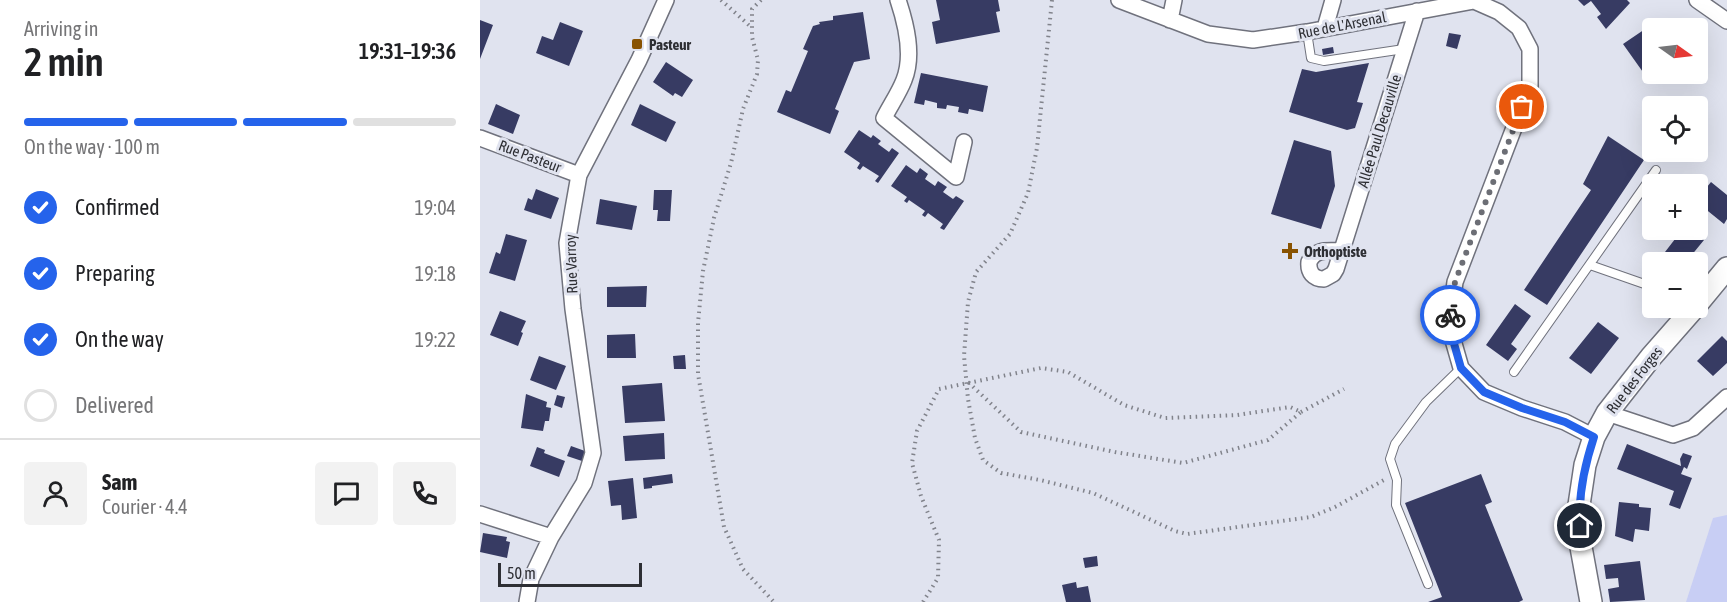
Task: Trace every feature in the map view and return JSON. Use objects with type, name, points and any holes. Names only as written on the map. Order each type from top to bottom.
[{"type":"main road","points":[[1708,291],[1727,268]]},
{"type":"main road","name":"Rue des Forges","points":[[1591,602],[1581,548],[1579,505],[1585,465],[1594,437],[1607,413],[1685,318]]},
{"type":"street","name":"Rue Varroy","points":[[527,602],[531,579],[551,537],[584,483],[593,453],[573,309],[567,243],[579,175],[639,60],[666,0]]},
{"type":"street","points":[[898,0],[905,19],[909,48],[905,78],[884,118],[956,177],[964,142]]},
{"type":"street","name":"Rue de L'Arsenal","points":[[1119,0],[1208,34],[1253,40],[1474,1],[1499,12],[1519,27],[1530,49],[1530,86],[1455,282],[1449,326],[1461,368],[1484,392],[1522,408],[1565,422],[1594,437]]},
{"type":"street","points":[[1170,20],[1174,0]]},
{"type":"street","points":[[1325,28],[1333,0]]},
{"type":"street","points":[[1697,0],[1727,21]]},
{"type":"street","name":"Allée Paul Decauville","points":[[1341,251],[1416,11]]},
{"type":"street","name":"Rue Pasteur","points":[[480,138],[579,175]]},
{"type":"street","points":[[1607,413],[1672,435],[1693,428],[1727,397]]},
{"type":"street","points":[[480,514],[551,537]]},
{"type":"lane","points":[[1307,32],[1311,58],[1324,61],[1404,50]]},
{"type":"lane","points":[[1514,372],[1656,170]]},
{"type":"lane","points":[[1590,265],[1642,283]]},
{"type":"lane","points":[[1428,584],[1396,505],[1397,480],[1390,459],[1395,444],[1426,402],[1461,368]]},
{"type":"path","points":[[721,0],[752,28]]},
{"type":"path","points":[[760,0],[752,9],[752,37],[758,60],[757,74],[743,109],[731,163],[714,218],[703,271],[698,323],[698,374],[724,526],[743,569],[774,602]]},
{"type":"path","points":[[1052,0],[1037,148],[1028,193],[1010,234],[976,272],[968,302],[964,356],[968,399],[975,438],[983,460],[1001,473],[1093,493],[1174,531],[1187,534],[1311,517],[1335,507],[1395,474]]},
{"type":"path","points":[[923,602],[938,579],[939,540],[921,496],[912,464],[917,431],[939,389],[1041,368],[1068,372],[1124,405],[1165,418],[1237,415],[1290,407],[1301,412]]},
{"type":"path","points":[[968,382],[1021,432],[1115,452],[1183,463],[1268,440],[1301,412],[1344,389]]},
{"type":"shaded area","points":[[1727,515],[1727,602],[1686,602],[1713,518]]},
{"type":"building","points":[[936,0],[998,0],[1000,11],[996,12],[1000,32],[936,44],[932,22],[940,20]]},
{"type":"building","points":[[1578,0],[1627,0],[1630,3],[1606,29],[1597,17],[1601,14],[1591,1],[1584,6]]},
{"type":"building","points":[[863,12],[870,59],[854,62],[835,109],[839,111],[830,134],[777,112],[786,90],[791,92],[808,51],[803,49],[813,26],[820,24],[819,22],[833,20],[833,16]]},
{"type":"building","points":[[480,20],[493,25],[480,59]]},
{"type":"building","points":[[560,22],[583,31],[569,66],[536,53],[542,36],[553,40]]},
{"type":"building","points":[[1642,31],[1642,71],[1623,44]]},
{"type":"building","points":[[1449,33],[1461,35],[1457,49],[1446,46]]},
{"type":"building","points":[[1333,47],[1334,53],[1323,55],[1322,49]]},
{"type":"building","points":[[666,62],[693,80],[682,97],[675,93],[673,96],[653,82]]},
{"type":"building","points":[[1369,63],[1357,102],[1363,103],[1355,128],[1347,130],[1289,112],[1302,69],[1316,72]]},
{"type":"building","points":[[921,73],[988,86],[983,112],[969,109],[968,114],[958,112],[959,107],[947,105],[946,109],[937,108],[937,103],[925,100],[924,105],[914,103]]},
{"type":"building","points":[[496,104],[520,115],[513,134],[488,124]]},
{"type":"building","points":[[640,104],[676,122],[666,142],[631,125]]},
{"type":"building","points":[[859,130],[871,138],[873,135],[881,141],[878,144],[889,152],[892,148],[899,153],[878,183],[875,181],[879,176],[863,166],[860,170],[857,168],[860,163],[844,152]]},
{"type":"building","points":[[1608,136],[1642,159],[1643,162],[1547,305],[1524,290],[1591,190],[1583,184]]},
{"type":"building","points":[[1294,140],[1331,151],[1335,186],[1321,229],[1271,214]]},
{"type":"building","points":[[906,165],[917,173],[920,168],[928,174],[925,179],[935,186],[938,181],[947,187],[943,192],[953,199],[956,196],[964,201],[944,230],[940,228],[943,224],[928,213],[925,217],[922,215],[925,211],[909,200],[907,203],[904,201],[907,197],[891,186]]},
{"type":"building","points":[[1711,182],[1727,195],[1727,219],[1724,224],[1708,211],[1708,186]]},
{"type":"building","points":[[536,189],[559,198],[551,219],[524,210],[528,198],[532,200]]},
{"type":"building","points":[[654,190],[672,190],[670,221],[657,221],[658,210],[653,210]]},
{"type":"building","points":[[600,199],[637,206],[632,230],[596,224]]},
{"type":"building","points":[[506,234],[527,240],[515,281],[489,273],[496,252],[500,254]]},
{"type":"building","points":[[1674,240],[1704,240],[1694,252],[1665,252]]},
{"type":"building","points":[[647,286],[646,307],[607,307],[607,287]]},
{"type":"building","points":[[1515,304],[1531,316],[1511,344],[1517,349],[1508,361],[1486,345]]},
{"type":"building","points":[[500,311],[526,321],[518,346],[490,335]]},
{"type":"building","points":[[1598,322],[1619,338],[1591,374],[1569,358]]},
{"type":"building","points":[[635,334],[636,358],[607,358],[607,335]]},
{"type":"building","points":[[1722,336],[1727,341],[1727,363],[1713,376],[1697,361]]},
{"type":"building","points":[[685,355],[686,369],[674,369],[673,356]]},
{"type":"building","points":[[539,356],[566,366],[556,390],[530,380]]},
{"type":"building","points":[[662,383],[665,421],[625,423],[622,386]]},
{"type":"building","points":[[526,394],[547,402],[546,407],[551,408],[549,421],[545,421],[543,431],[521,428]]},
{"type":"building","points":[[557,395],[565,397],[562,408],[554,405]]},
{"type":"building","points":[[664,433],[665,459],[625,461],[623,436]]},
{"type":"building","points":[[1627,444],[1681,466],[1680,459],[1683,453],[1692,456],[1687,469],[1684,467],[1681,474],[1692,478],[1680,509],[1669,505],[1674,491],[1617,469]]},
{"type":"building","points":[[571,446],[585,451],[585,462],[567,456]]},
{"type":"building","points":[[537,447],[545,450],[544,453],[565,461],[559,477],[530,466]]},
{"type":"building","points":[[672,474],[673,483],[644,489],[643,478]]},
{"type":"building","points":[[1481,474],[1492,502],[1485,505],[1523,600],[1519,602],[1428,602],[1442,597],[1405,503]]},
{"type":"building","points":[[633,478],[637,518],[622,520],[621,505],[611,506],[608,481]]},
{"type":"building","points":[[1619,502],[1651,508],[1649,531],[1635,529],[1633,542],[1615,536]]},
{"type":"building","points":[[483,533],[507,537],[506,541],[510,542],[507,558],[480,552]]},
{"type":"building","points":[[1097,556],[1098,566],[1085,568],[1083,558]]},
{"type":"building","points":[[1640,561],[1645,600],[1610,602],[1608,589],[1619,587],[1618,578],[1606,579],[1604,565]]},
{"type":"building","points":[[1076,582],[1077,588],[1088,586],[1091,602],[1066,602],[1062,585]]},
{"type":"way so far","points":[[1450,315],[1455,282],[1522,107]]},
{"type":"place","name":"Pasteur","points":[[637,44]]},
{"type":"place","name":"Orthoptiste","points":[[1290,251]]},
{"type":"route","points":[[1450,315],[1449,326],[1461,368],[1484,392],[1522,408],[1565,422],[1594,437],[1585,465],[1579,505],[1580,526]]}]
